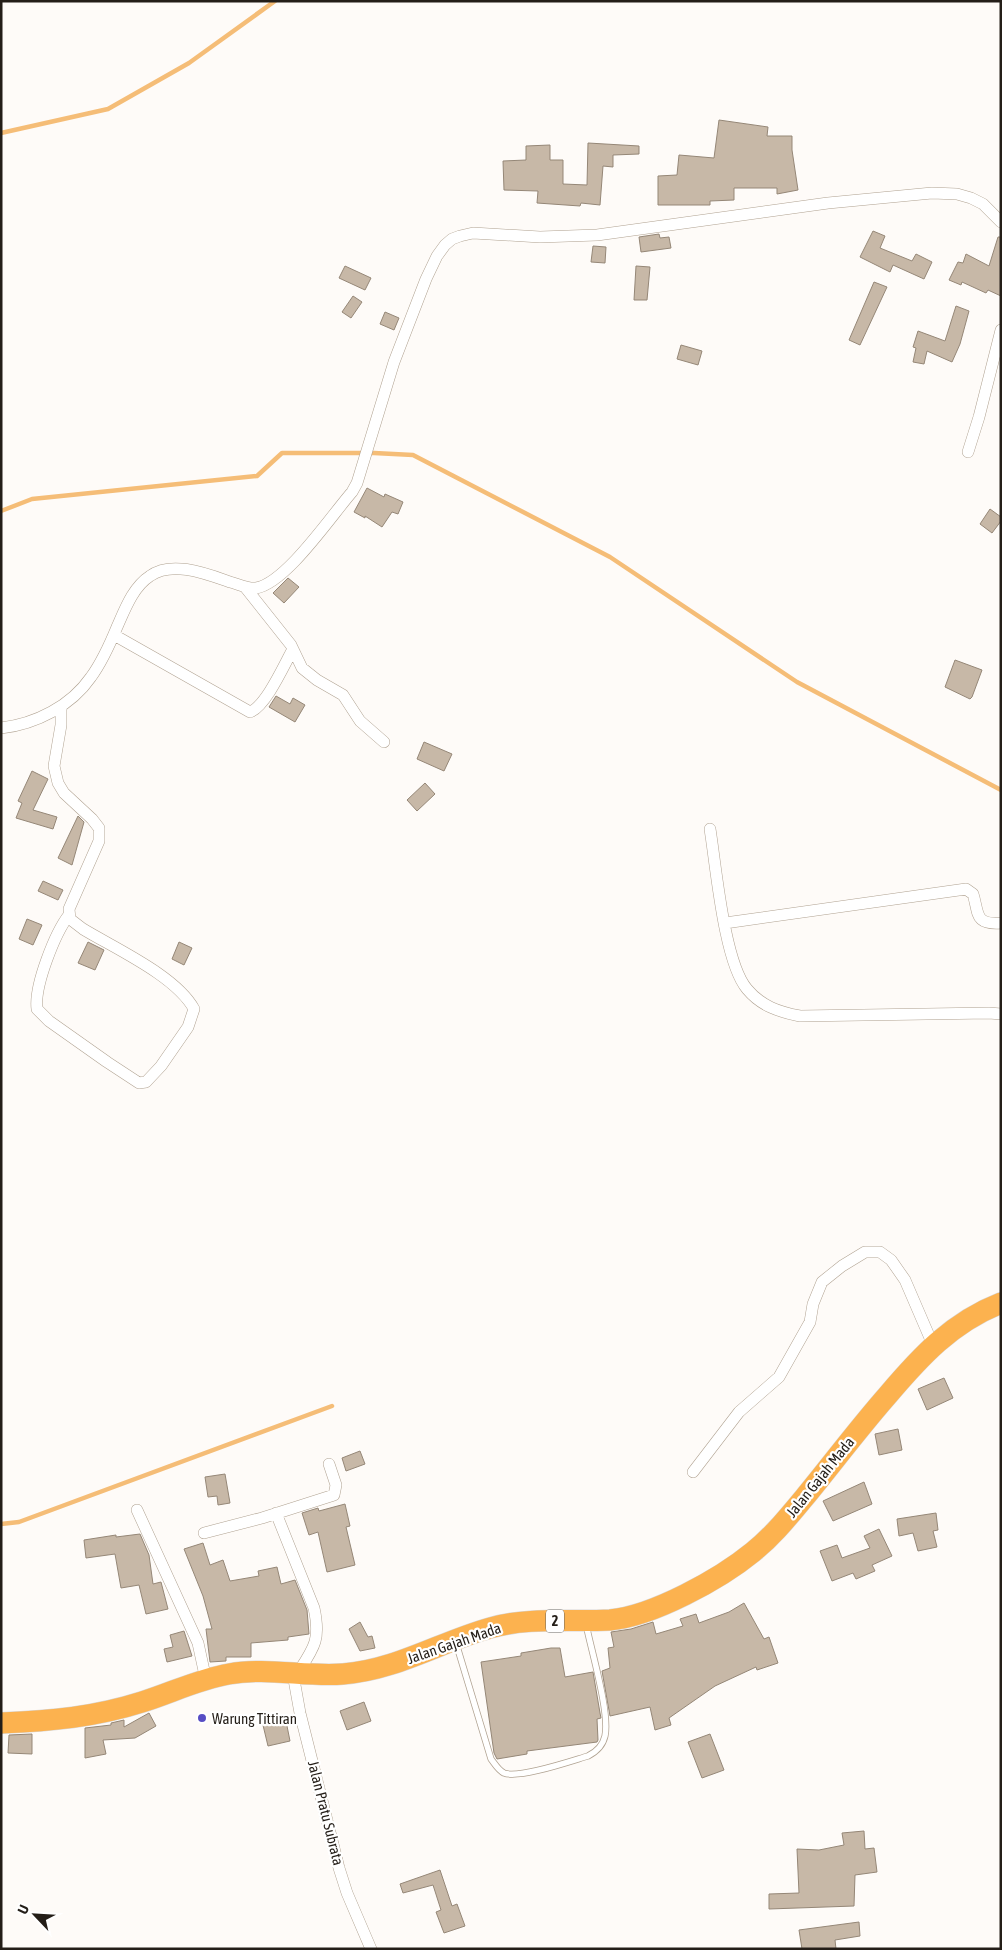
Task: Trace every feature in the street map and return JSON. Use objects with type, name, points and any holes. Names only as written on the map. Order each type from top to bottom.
[{"type":"highway","name":"Jalan Gajah Mada","points":[[1,1723],[55,1721],[92,1715],[143,1702],[206,1680],[241,1672],[271,1671],[295,1674],[341,1674],[366,1671],[399,1662],[500,1625],[610,1620],[646,1611],[697,1588],[754,1552],[776,1530],[868,1418],[933,1346],[961,1323],[1001,1303]]},
{"type":"street","points":[[1,728],[23,724],[53,712],[77,693],[91,678],[131,598],[140,585],[156,572],[174,569],[189,571],[205,574],[245,587],[256,588],[288,569],[352,492],[360,475],[394,362],[431,267],[445,245],[452,239],[473,233],[573,237],[828,203],[932,193],[957,194],[971,198],[983,204],[1001,222]]},
{"type":"street","points":[[968,452],[1001,330]]},
{"type":"street","points":[[245,587],[293,649],[302,668],[317,680],[343,695],[360,722],[384,742]]},
{"type":"street","points":[[114,635],[250,712],[256,710],[263,701],[293,649]]},
{"type":"street","points":[[61,706],[61,725],[54,766],[58,783],[64,793],[99,828],[98,841],[69,909],[69,915],[75,924],[165,978],[188,999],[194,1009],[188,1028],[146,1082],[140,1083],[107,1062],[49,1021],[37,1009],[37,991],[49,955],[62,924],[69,915]]},
{"type":"street","points":[[710,828],[725,923],[736,970],[746,988],[757,999],[776,1011],[800,1016],[1001,1014]]},
{"type":"street","points":[[725,923],[966,890],[973,894],[976,914],[981,919],[990,923],[1001,923]]},
{"type":"street","points":[[693,1472],[740,1412],[779,1377],[810,1322],[813,1304],[822,1282],[842,1266],[865,1252],[880,1252],[891,1260],[905,1280],[933,1346]]},
{"type":"street","points":[[204,1533],[276,1514],[334,1495],[336,1485],[329,1464]]},
{"type":"street","points":[[137,1510],[198,1643],[206,1680]]},
{"type":"street","points":[[276,1514],[314,1608],[317,1620],[316,1641],[312,1652],[295,1674]]},
{"type":"street","name":"Jalan Pratu Subrata","points":[[295,1674],[300,1713],[339,1868],[347,1893],[371,1949]]},
{"type":"lane","points":[[455,1640],[491,1759],[498,1769],[505,1773],[519,1774],[588,1756],[595,1752],[603,1741],[605,1715],[585,1620]]},
{"type":"building","points":[[719,120],[768,127],[767,136],[792,136],[792,150],[798,190],[777,194],[777,188],[734,188],[734,200],[710,201],[710,205],[658,205],[658,176],[677,175],[679,155],[714,158]]},
{"type":"building","points":[[588,143],[639,146],[639,154],[613,155],[613,167],[603,166],[600,205],[581,203],[580,206],[537,203],[538,191],[504,190],[503,161],[526,160],[526,146],[550,145],[550,160],[563,160],[563,184],[587,185]]},
{"type":"building","points":[[873,231],[885,236],[880,248],[912,261],[916,254],[932,262],[924,279],[893,265],[890,272],[860,257]]},
{"type":"building","points":[[659,234],[660,238],[669,237],[671,248],[641,252],[639,237]]},
{"type":"building","points":[[998,237],[1001,237],[1001,296],[988,290],[986,293],[962,282],[961,285],[949,280],[958,262],[963,263],[966,254],[989,266]]},
{"type":"building","points":[[593,246],[606,247],[605,263],[591,262]]},
{"type":"building","points":[[345,266],[371,278],[365,290],[339,278]]},
{"type":"building","points":[[636,266],[650,267],[647,300],[634,300]]},
{"type":"building","points":[[874,282],[887,287],[860,345],[849,340]]},
{"type":"building","points":[[353,296],[362,302],[351,318],[342,312]]},
{"type":"building","points":[[956,306],[969,311],[960,344],[952,362],[927,351],[924,364],[913,362],[916,348],[913,347],[918,331],[945,341]]},
{"type":"building","points":[[385,312],[399,318],[394,330],[380,324]]},
{"type":"building","points":[[681,345],[702,351],[698,365],[677,359]]},
{"type":"building","points":[[367,488],[384,497],[385,494],[403,502],[398,514],[392,512],[382,527],[365,516],[365,518],[354,512]]},
{"type":"building","points":[[990,509],[1001,517],[1001,521],[992,533],[980,524]]},
{"type":"building","points":[[288,578],[299,587],[284,603],[273,593]]},
{"type":"building","points":[[955,660],[982,670],[970,699],[945,687]]},
{"type":"building","points":[[276,696],[290,704],[293,698],[305,705],[295,722],[269,707]]},
{"type":"building","points":[[424,742],[452,754],[444,771],[417,759]]},
{"type":"building","points":[[32,771],[48,779],[33,810],[57,817],[53,829],[16,818],[22,803],[18,801]]},
{"type":"building","points":[[425,783],[435,794],[417,811],[407,800]]},
{"type":"building","points":[[78,816],[84,822],[72,865],[58,858]]},
{"type":"building","points":[[43,881],[63,890],[58,900],[38,891]]},
{"type":"building","points":[[27,919],[42,925],[33,945],[19,939]]},
{"type":"building","points":[[88,942],[104,950],[95,970],[78,963]]},
{"type":"building","points":[[179,942],[192,948],[184,965],[172,959]]},
{"type":"building","points":[[944,1378],[953,1398],[927,1410],[918,1389]]},
{"type":"building","points":[[898,1429],[902,1450],[879,1455],[875,1434]]},
{"type":"building","points":[[360,1451],[365,1464],[346,1471],[342,1458]]},
{"type":"building","points":[[225,1474],[230,1503],[218,1505],[217,1496],[208,1497],[205,1477]]},
{"type":"building","points":[[864,1482],[872,1504],[833,1521],[823,1501]]},
{"type":"building","points":[[345,1504],[350,1526],[346,1527],[355,1565],[327,1572],[318,1532],[309,1535],[302,1513],[318,1508],[319,1511]]},
{"type":"building","points":[[936,1513],[938,1530],[933,1531],[937,1547],[918,1551],[913,1533],[899,1536],[897,1519]]},
{"type":"building","points":[[879,1529],[892,1556],[872,1565],[875,1571],[856,1579],[853,1573],[832,1581],[820,1551],[837,1545],[842,1558],[870,1548],[864,1536]]},
{"type":"building","points":[[140,1534],[149,1555],[153,1584],[161,1582],[168,1609],[146,1614],[139,1585],[121,1588],[115,1554],[86,1558],[84,1540],[116,1535],[116,1537]]},
{"type":"building","points":[[203,1543],[210,1565],[223,1560],[230,1581],[259,1576],[258,1571],[277,1567],[281,1584],[295,1580],[307,1610],[309,1634],[288,1637],[288,1640],[251,1643],[251,1657],[226,1657],[226,1661],[210,1662],[206,1629],[212,1629],[203,1596],[184,1549]]},
{"type":"building","points":[[744,1603],[764,1639],[769,1637],[778,1663],[757,1670],[756,1667],[715,1686],[669,1718],[671,1725],[655,1730],[650,1707],[610,1716],[602,1671],[610,1668],[608,1648],[614,1647],[611,1632],[631,1629],[653,1622],[656,1634],[683,1626],[680,1619],[696,1614],[699,1623],[729,1612]]},
{"type":"building","points":[[360,1622],[368,1637],[372,1636],[375,1648],[360,1651],[349,1629]]},
{"type":"building","points":[[184,1631],[192,1656],[167,1662],[164,1649],[173,1647],[170,1635]]},
{"type":"building","points":[[560,1648],[565,1677],[593,1672],[601,1718],[597,1719],[598,1740],[597,1742],[527,1751],[527,1754],[497,1759],[494,1753],[481,1662],[521,1656],[521,1653]]},
{"type":"building","points":[[364,1702],[371,1721],[347,1730],[340,1711]]},
{"type":"building","points":[[149,1713],[156,1726],[135,1738],[103,1740],[106,1754],[85,1758],[85,1728],[111,1725],[111,1723],[124,1720],[124,1727]]},
{"type":"building","points":[[285,1716],[290,1741],[268,1746],[262,1721]]},
{"type":"building","points":[[32,1734],[32,1754],[8,1753],[9,1735]]},
{"type":"building","points":[[710,1734],[724,1770],[702,1778],[688,1742]]},
{"type":"building","points":[[864,1831],[865,1849],[874,1848],[877,1872],[855,1875],[854,1906],[769,1909],[769,1894],[799,1893],[797,1849],[819,1850],[844,1845],[842,1833]]},
{"type":"building","points":[[440,1870],[452,1906],[457,1904],[465,1926],[444,1933],[436,1912],[441,1910],[433,1885],[403,1893],[400,1884]]},
{"type":"building","points":[[859,1922],[860,1936],[835,1940],[836,1949],[802,1949],[799,1930]]},
{"type":"waterway","points":[[1,133],[108,109],[189,63],[275,1]]},
{"type":"waterway","points":[[1,511],[32,499],[257,476],[282,453],[413,455],[610,557],[797,682],[1001,790]]},
{"type":"waterway","points":[[1,1524],[19,1522],[332,1406]]},
{"type":"place","name":"Warung Tittiran","points":[[202,1718]]}]
